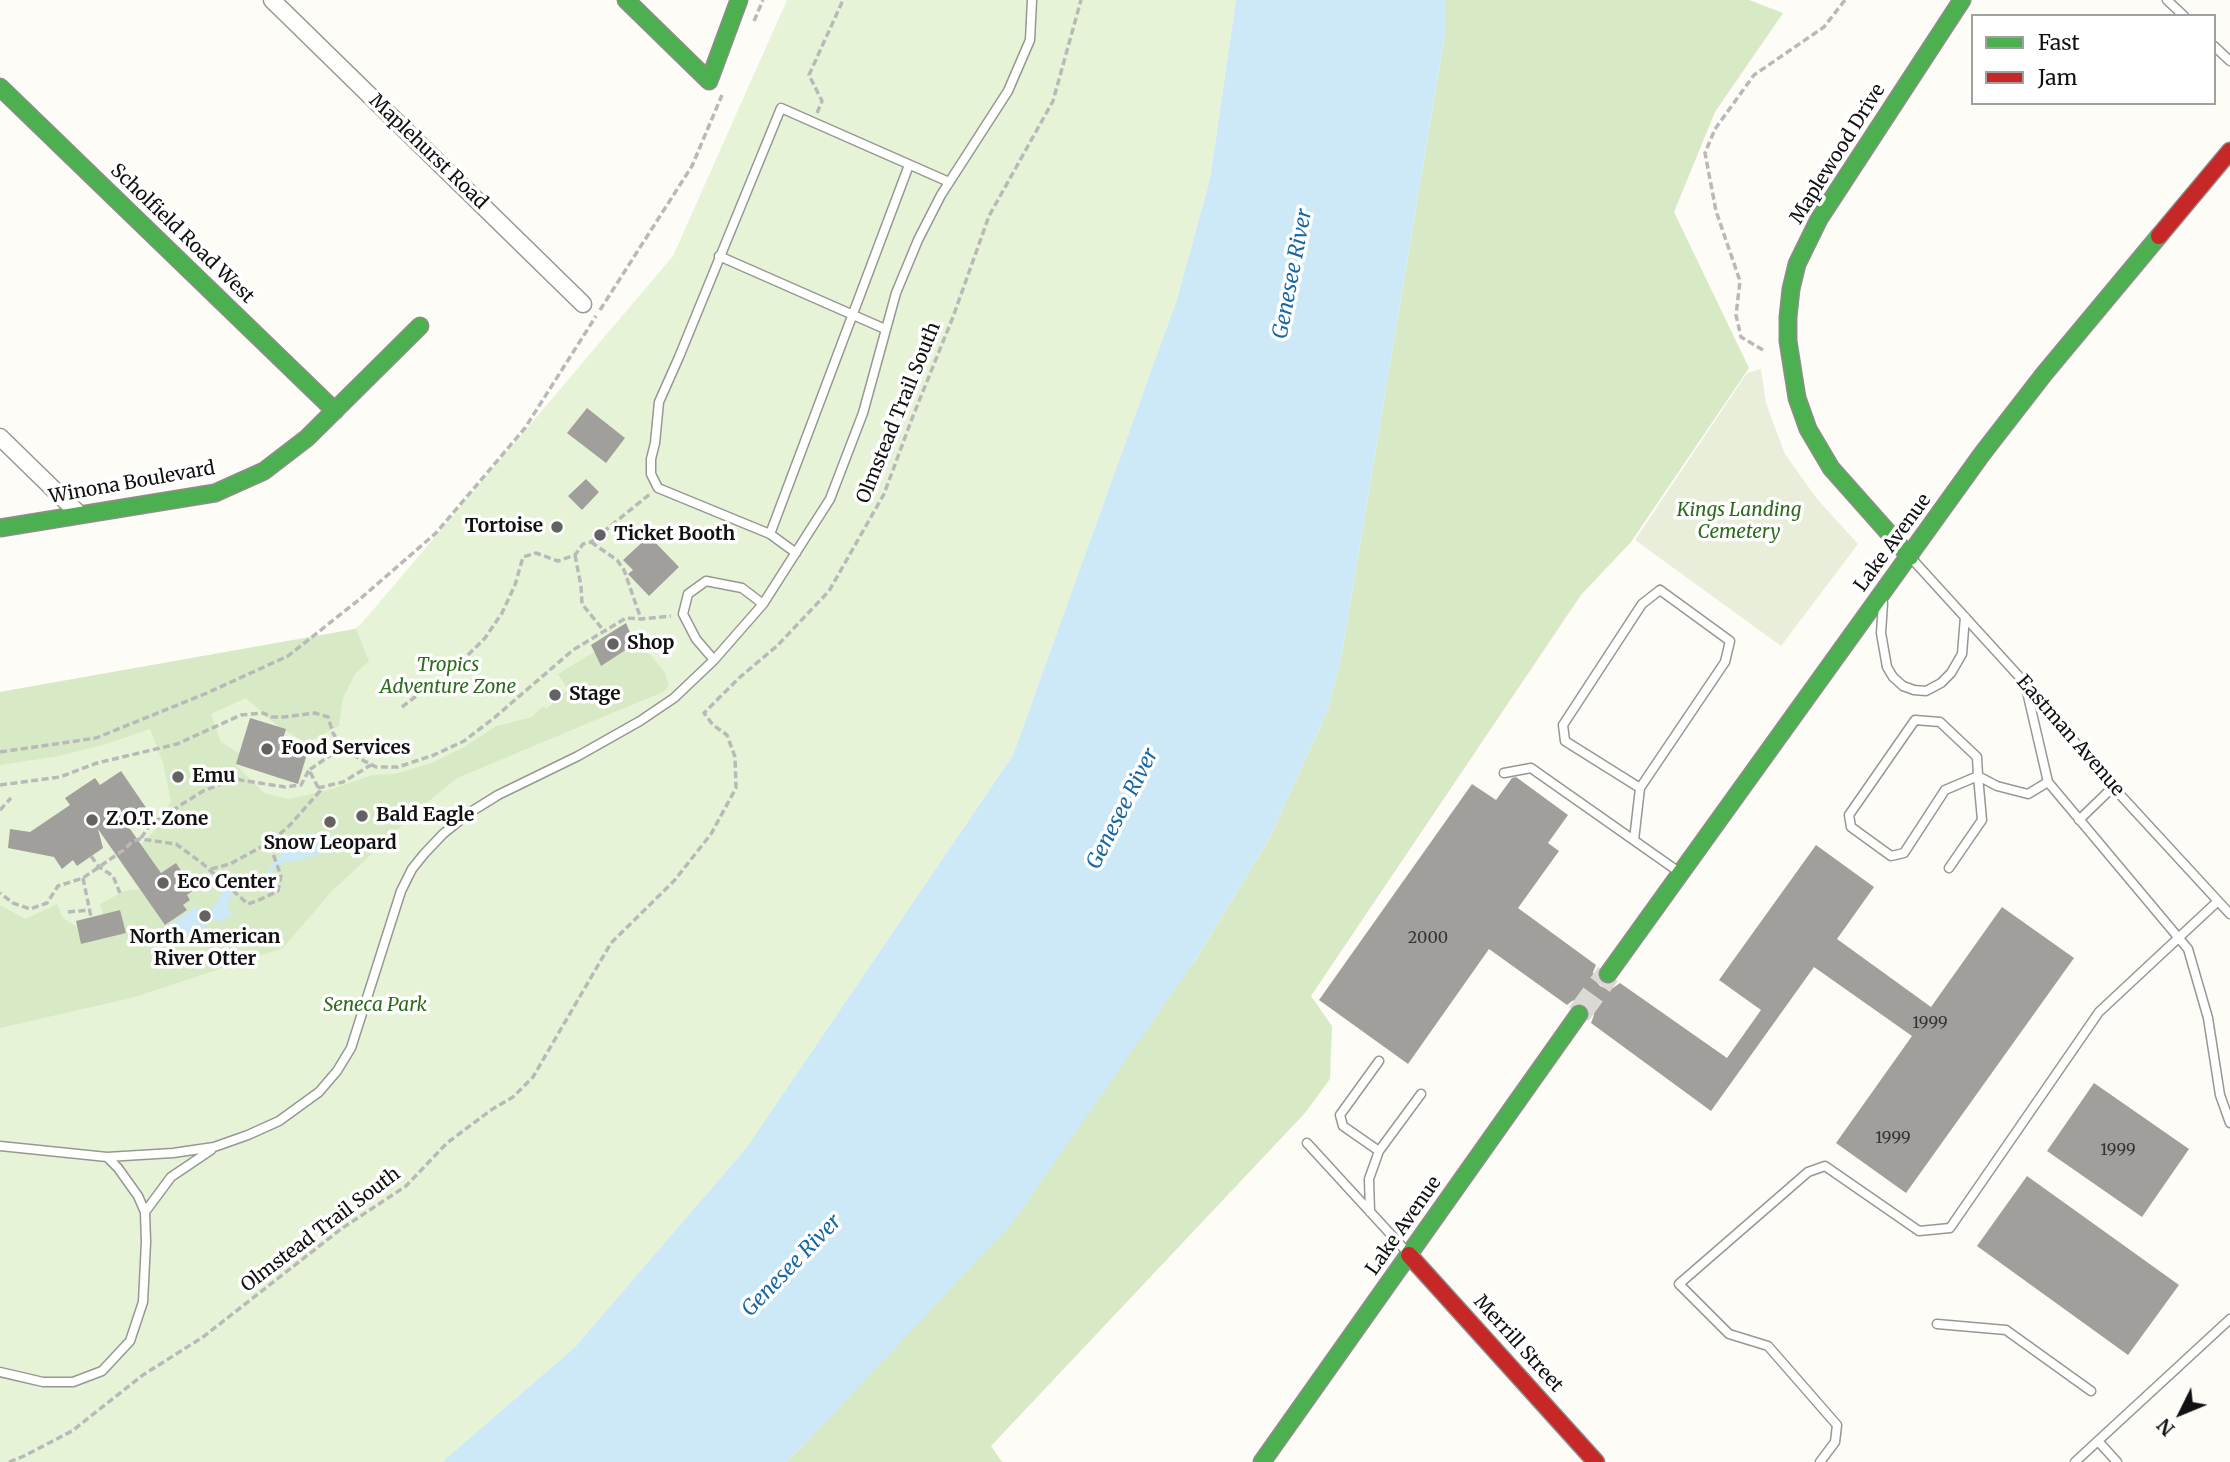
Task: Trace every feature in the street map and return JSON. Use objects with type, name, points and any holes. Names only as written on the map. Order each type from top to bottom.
[{"type":"street","name":"Maplehurst Road","points":[[272,0],[583,304]]},
{"type":"street","points":[[626,0],[709,81],[739,0]]},
{"type":"street","name":"Maplewood Drive","points":[[1910,557],[1830,468],[1808,429],[1797,398],[1788,341],[1788,317],[1797,264],[1819,219],[1962,0]]},
{"type":"street","name":"Scholfield Road West","points":[[0,87],[335,411]]},
{"type":"street","name":"Lake Avenue","points":[[1608,974],[1982,454],[2230,151]]},
{"type":"street","name":"Winona Boulevard","points":[[0,528],[189,498],[235,485],[264,471],[307,439],[420,326]]},
{"type":"street","points":[[0,437],[79,514]]},
{"type":"street","name":"Lake Avenue","points":[[1262,1462],[1579,1014]]},
{"type":"street","name":"Merrill Street","points":[[1409,1255],[1596,1462]]},
{"type":"lane","points":[[0,1146],[107,1157],[173,1153],[214,1147],[279,1121],[319,1092],[337,1071],[351,1048],[401,891],[412,869],[443,834],[498,795],[578,756],[640,721],[674,698],[714,660],[763,604],[830,499],[863,413],[896,293],[918,240],[949,182],[1007,91],[1030,40],[1032,0]]},
{"type":"lane","points":[[2167,0],[2181,14]]},
{"type":"lane","points":[[2216,48],[2230,61]]},
{"type":"lane","points":[[796,553],[770,534],[658,488],[651,474],[659,402],[719,256],[781,108],[949,182]]},
{"type":"lane","points":[[770,534],[909,165]]},
{"type":"lane","points":[[719,256],[886,329]]},
{"type":"lane","name":"Eastman Avenue","points":[[1910,557],[2025,683],[2113,788],[2230,914]]},
{"type":"lane","points":[[714,660],[696,639],[683,614],[688,594],[706,581],[742,588],[763,604]]},
{"type":"lane","points":[[1634,841],[1640,788],[1725,662],[1730,642],[1660,590],[1642,604],[1563,725],[1564,741],[1640,788]]},
{"type":"lane","points":[[1884,593],[1881,633],[1884,658],[1893,677],[1914,690],[1926,691],[1941,683],[1951,673],[1962,654],[1965,617]]},
{"type":"lane","points":[[2025,683],[2048,782],[2188,949],[2208,1018],[2220,1095],[2230,1123]]},
{"type":"lane","points":[[1949,868],[1982,820],[1977,757],[1940,722],[1915,720],[1849,816],[1851,827],[1891,856],[1904,853],[1945,790],[1978,776]]},
{"type":"lane","points":[[1504,772],[1531,768],[1681,874]]},
{"type":"lane","points":[[1978,776],[1997,786],[2028,794],[2048,782]]},
{"type":"lane","points":[[2079,820],[2113,788]]},
{"type":"lane","points":[[1819,1462],[1835,1442],[1837,1425],[1768,1346],[1729,1334],[1679,1284],[1808,1172],[1825,1166],[1919,1231],[1950,1228],[2099,1012],[2218,901]]},
{"type":"lane","points":[[1379,1060],[1340,1115],[1343,1126],[1379,1151]]},
{"type":"lane","points":[[1370,1212],[1369,1179],[1379,1151],[1420,1094]]},
{"type":"lane","points":[[1307,1143],[1409,1255]]},
{"type":"lane","points":[[145,1212],[171,1177],[214,1147]]},
{"type":"lane","points":[[0,1372],[43,1382],[73,1382],[102,1371],[130,1341],[143,1302],[145,1212],[128,1181],[107,1157]]},
{"type":"lane","points":[[2074,1462],[2230,1319]]},
{"type":"lane","points":[[1937,1324],[2006,1330],[2091,1391]]},
{"type":"lane","points":[[2098,1441],[2117,1462]]},
{"type":"path","points":[[813,122],[822,101],[809,75],[843,0]]},
{"type":"path","name":"Olmstead Trail South","points":[[9,1462],[72,1431],[144,1375],[203,1336],[341,1229],[406,1186],[447,1143],[513,1097],[533,1077],[611,943],[674,881],[711,834],[736,788],[735,757],[727,735],[713,725],[704,713],[777,646],[829,591],[884,494],[989,216],[1053,101],[1081,0]]},
{"type":"path","points":[[1763,350],[1741,337],[1736,315],[1740,281],[1716,211],[1704,153],[1715,129],[1754,75],[1824,27],[1845,0]]},
{"type":"path","points":[[0,752],[96,738],[207,693],[288,656],[360,599],[436,533],[525,428],[692,166]]},
{"type":"path","points":[[603,532],[658,488]]},
{"type":"path","points":[[401,706],[465,658],[485,638],[502,613],[523,556],[536,553],[558,561],[575,555],[583,544],[597,537]]},
{"type":"path","points":[[591,542],[617,559],[624,570],[641,619]]},
{"type":"path","points":[[575,555],[582,604],[604,631]]},
{"type":"path","points":[[0,785],[60,776],[97,763],[177,744],[241,715],[263,713],[271,717],[315,713],[328,717],[343,750],[371,765],[398,767],[410,764],[464,741],[573,650],[626,618],[683,614]]},
{"type":"path","points":[[0,893],[13,903],[30,909],[47,903],[58,886],[83,878],[140,839],[151,824],[203,791],[234,779],[285,787],[301,785],[309,770],[343,750]]},
{"type":"path","points":[[318,788],[343,782],[371,765]]},
{"type":"path","points":[[209,870],[230,864],[272,841],[313,802],[320,791],[309,770]]},
{"type":"path","points":[[0,810],[11,798]]},
{"type":"path","points":[[140,839],[176,844],[248,904],[278,891],[281,876],[272,851],[272,841]]},
{"type":"path","points":[[91,856],[99,867],[113,876],[120,892]]},
{"type":"path","points":[[83,878],[91,917]]},
{"type":"path","points":[[68,912],[90,909]]},
{"type":"green space","name":"Seneca Park","points":[[787,0],[1236,0],[1210,179],[1177,299],[1013,755],[747,1147],[575,1347],[442,1462],[0,1462],[0,692],[354,629],[361,624],[673,256]]},
{"type":"green space","points":[[1446,0],[1749,0],[1783,13],[1715,112],[1674,212],[1749,368],[1631,542],[1581,595],[1311,996],[1332,1026],[1330,1079],[1305,1113],[991,1446],[1002,1462],[785,1462],[806,1443],[1194,962],[1268,841],[1327,712],[1341,659],[1446,28]]},
{"type":"green space","name":"Kings Landing Cemetery","points":[[1761,369],[1766,403],[1785,454],[1817,499],[1858,544],[1781,646],[1635,540],[1747,373]]},
{"type":"green space","points":[[356,629],[369,661],[355,674],[343,698],[339,726],[306,743],[279,727],[246,698],[211,714],[221,742],[239,753],[236,765],[264,793],[289,799],[332,789],[372,775],[395,774],[434,762],[496,726],[532,717],[543,706],[546,709],[568,690],[558,674],[594,652],[601,666],[635,644],[650,654],[665,673],[669,686],[663,692],[457,778],[424,805],[331,892],[283,948],[135,997],[0,1028],[0,905],[25,919],[57,904],[63,918],[77,927],[82,944],[125,933],[120,910],[103,914],[100,904],[124,891],[140,889],[166,925],[186,910],[183,905],[190,900],[187,895],[194,890],[176,864],[161,873],[141,844],[155,830],[171,801],[163,763],[150,729],[59,756],[0,765],[0,692]]},
{"type":"water","name":"Genesee River","points":[[1236,0],[1446,0],[1446,28],[1341,659],[1327,712],[1268,841],[1194,962],[1013,1222],[806,1443],[785,1462],[442,1462],[575,1347],[747,1147],[1013,755],[1177,299],[1210,179]]},
{"type":"water","points":[[303,833],[329,835],[332,843],[321,854],[286,861],[273,870],[273,887],[270,891],[267,887],[236,887],[227,906],[233,914],[221,921],[205,919],[206,930],[184,935],[171,934],[167,927],[195,907],[202,911],[211,910],[233,877],[264,876],[288,844]]},
{"type":"building","points":[[587,408],[625,438],[606,463],[567,433]]},
{"type":"building","points":[[586,479],[599,492],[582,510],[568,496]]},
{"type":"building","points":[[649,536],[679,567],[649,596],[628,574],[633,570],[623,560]]},
{"type":"building","name":"Shop","points":[[626,623],[635,644],[601,666],[591,645]]},
{"type":"building","name":"Food Services","points":[[250,718],[286,729],[281,746],[307,754],[298,784],[236,764]]},
{"type":"building","points":[[121,771],[149,812],[128,826],[161,873],[176,863],[194,890],[187,895],[190,900],[183,905],[187,910],[165,925],[98,829],[103,848],[77,866],[73,860],[62,869],[54,857],[8,848],[10,829],[30,832],[70,805],[65,798],[95,778],[100,785]]},
{"type":"building","points":[[1516,777],[1568,815],[1548,843],[1559,851],[1518,908],[1596,965],[1594,979],[1600,986],[1607,989],[1620,983],[1727,1058],[1761,1010],[1719,980],[1816,845],[1874,887],[1837,939],[1931,1007],[2002,907],[2074,958],[1906,1193],[1836,1143],[1912,1036],[1814,967],[1711,1111],[1591,1023],[1594,1015],[1588,1002],[1580,999],[1567,1005],[1489,949],[1408,1064],[1319,1000],[1472,784],[1496,800],[1512,778]]},
{"type":"building","points":[[120,910],[126,933],[81,944],[76,921]]},
{"type":"building","points":[[2094,1083],[2189,1149],[2142,1217],[2047,1151]]},
{"type":"building","points":[[2027,1176],[2179,1285],[2128,1355],[1977,1246]]},
{"type":"tunnel","points":[[1579,1014],[1608,974]]},
{"type":"traffic: fast","points":[[626,0],[709,81],[739,0]]},
{"type":"traffic: fast","points":[[1910,557],[1831,468],[1808,429],[1797,398],[1788,341],[1788,317],[1797,264],[1819,219],[1962,0]]},
{"type":"traffic: fast","points":[[0,87],[335,411]]},
{"type":"traffic: fast","points":[[1608,974],[1982,454],[2044,374],[2159,236]]},
{"type":"traffic: fast","points":[[0,528],[215,493],[264,471],[307,438],[420,326]]},
{"type":"traffic: fast","points":[[1262,1462],[1579,1014]]},
{"type":"traffic: jam","points":[[2159,236],[2230,151]]},
{"type":"traffic: jam","points":[[1409,1255],[1596,1462]]},
{"type":"place","name":"Tortoise","points":[[557,527]]},
{"type":"place","name":"Ticket Booth","points":[[600,535]]},
{"type":"place","name":"Shop","points":[[613,644]]},
{"type":"place","name":"Stage","points":[[555,695]]},
{"type":"place","name":"Food Services","points":[[267,749]]},
{"type":"place","name":"Emu","points":[[178,777]]},
{"type":"place","name":"Bald Eagle","points":[[362,816]]},
{"type":"place","name":"Z.O.T. Zone","points":[[92,820]]},
{"type":"place","name":"Snow Leopard","points":[[330,822]]},
{"type":"place","name":"Eco Center","points":[[163,883]]},
{"type":"place","name":"North American River Otter","points":[[205,916]]},
{"type":"park label","name":"Tropics Adventure Zone","points":[[448,677]]}]
